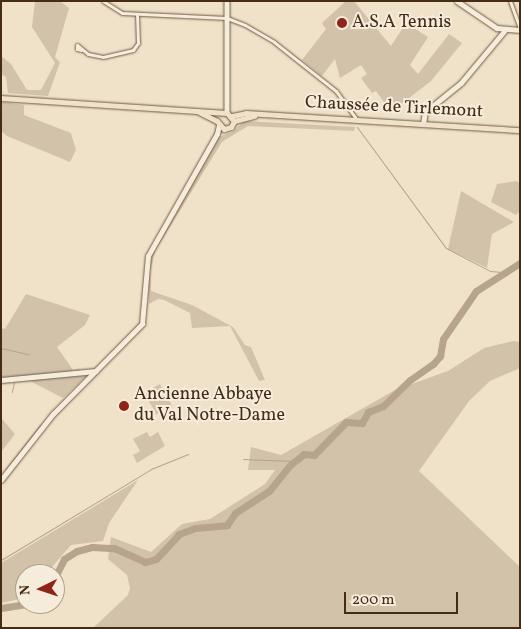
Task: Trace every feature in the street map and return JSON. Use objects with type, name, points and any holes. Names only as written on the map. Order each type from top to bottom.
[{"type":"main road","points":[[227,1],[231,116]]},
{"type":"main road","points":[[457,1],[497,28],[506,30],[520,29]]},
{"type":"main road","points":[[423,124],[425,112],[461,83],[506,30]]},
{"type":"main road","name":"Chaussée de Tirlemont","points":[[1,98],[193,110],[231,116],[267,114],[520,130]]},
{"type":"main road","name":"Chaussée de Tirlemont","points":[[193,110],[218,123],[224,129],[231,127],[231,116]]},
{"type":"main road","points":[[217,134],[220,114]]},
{"type":"main road","points":[[1,480],[54,414],[142,324],[145,267],[150,249],[217,134],[224,129]]},
{"type":"main road","points":[[1,380],[96,372]]},
{"type":"street","points":[[102,1],[122,12],[137,15],[227,18],[274,42],[317,75],[336,91],[357,120]]},
{"type":"street","points":[[510,1],[520,29]]},
{"type":"street","points":[[81,50],[102,57],[133,50],[138,43],[137,15]]},
{"type":"shaded area","points":[[35,1],[60,1],[69,8],[55,57],[60,62],[48,96],[8,93],[6,77],[1,74],[1,56],[11,64],[27,90],[41,90],[55,63],[32,27]]},
{"type":"shaded area","points":[[346,1],[354,1],[391,46],[406,23],[428,37],[410,65],[418,74],[449,34],[462,43],[431,81],[391,112],[376,91],[372,93],[361,78],[367,74],[361,65],[340,78],[335,59],[322,76],[302,60],[326,29],[322,23]]},
{"type":"shaded area","points":[[1,102],[24,105],[24,115],[71,133],[76,150],[70,162],[7,136],[1,131]]},
{"type":"shaded area","points":[[244,121],[355,127],[354,131],[248,126],[222,142],[155,251],[150,272],[151,291],[192,305],[233,327],[245,345],[251,347],[265,380],[259,381],[230,326],[192,328],[190,313],[164,300],[158,299],[149,304],[148,274],[155,244],[219,137],[232,132]]},
{"type":"shaded area","points":[[517,181],[520,184],[520,211],[516,215],[491,202],[497,184]]},
{"type":"shaded area","points":[[461,191],[514,222],[492,234],[487,268],[448,249]]},
{"type":"shaded area","points":[[26,294],[90,315],[85,325],[57,347],[73,370],[80,369],[79,375],[86,376],[63,398],[30,381],[1,382],[1,328],[5,329]]},
{"type":"shaded area","points":[[513,341],[520,342],[520,368],[490,381],[469,401],[419,471],[520,567],[520,628],[93,628],[128,595],[130,588],[127,575],[108,559],[111,537],[151,552],[182,524],[210,519],[265,484],[275,470],[248,470],[251,447],[281,455],[395,390],[448,371],[484,348]]},
{"type":"shaded area","points":[[160,384],[172,406],[156,415],[144,393]]},
{"type":"shaded area","points":[[1,418],[15,434],[1,452]]},
{"type":"shaded area","points":[[147,432],[150,437],[158,432],[165,446],[137,463],[133,455],[140,451],[133,439]]},
{"type":"shaded area","points":[[138,480],[109,523],[103,541],[71,545],[55,564],[15,564],[15,600],[1,603],[1,563]]},
{"type":"waterway","points":[[357,127],[446,248],[490,271],[502,272]]},
{"type":"waterway","points":[[62,564],[64,559],[77,551],[92,547],[114,548],[145,562],[156,559],[179,534],[195,528],[227,525],[235,513],[269,491],[289,466],[304,454],[314,455],[346,422],[362,423],[368,412],[383,406],[410,380],[433,364],[440,356],[443,339],[476,291],[520,263]]},
{"type":"waterway","points":[[1,348],[28,354]]},
{"type":"waterway","points":[[12,392],[14,382]]},
{"type":"waterway","points":[[6,469],[40,425]]},
{"type":"waterway","points":[[1,560],[151,469],[188,454]]},
{"type":"waterway","points":[[243,459],[295,461]]},
{"type":"waterway","points":[[1,608],[15,606]]},
{"type":"place","name":"A.S.A Tennis","points":[[342,23]]},
{"type":"place","name":"Ancienne Abbaye du Val Notre-Dame","points":[[124,406]]}]
